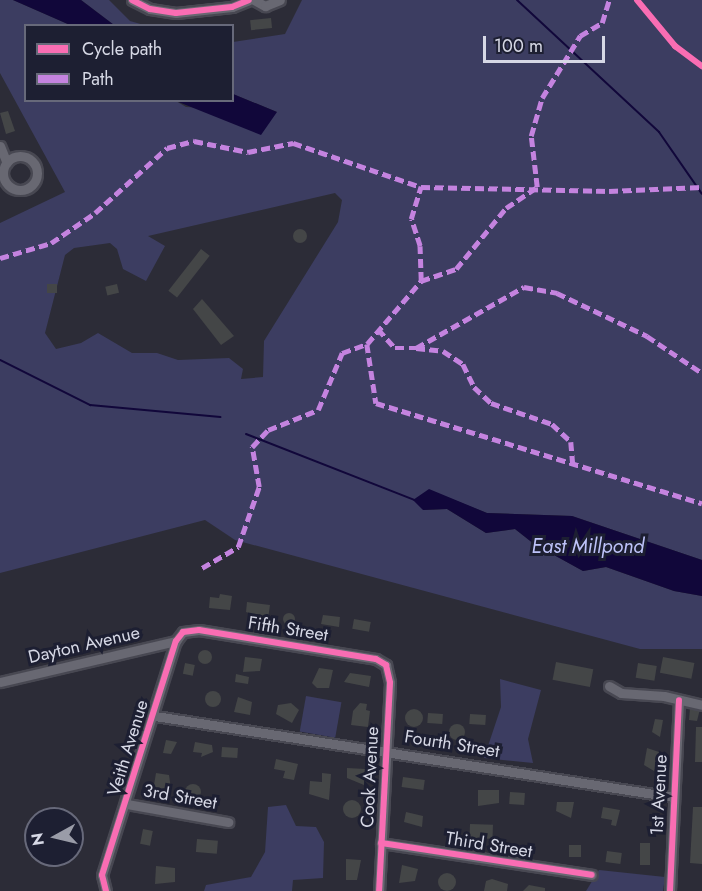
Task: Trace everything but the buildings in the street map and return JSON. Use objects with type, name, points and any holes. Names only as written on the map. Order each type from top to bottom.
[{"type":"street","points":[[132,0],[176,14],[232,7],[249,0]]},
{"type":"street","points":[[254,0],[265,6],[280,0]]},
{"type":"street","points":[[0,146],[6,163]]},
{"type":"street","name":"Fifth Street","points":[[183,632],[200,630],[376,659],[386,665]]},
{"type":"street","name":"Veith Avenue","points":[[106,891],[102,875],[155,716],[176,640],[183,632]]},
{"type":"street","name":"Dayton Avenue","points":[[0,682],[176,640]]},
{"type":"street","name":"Cook Avenue","points":[[380,891],[390,683],[386,665]]},
{"type":"street","points":[[609,686],[621,693],[702,705]]},
{"type":"street","name":"1st Avenue","points":[[670,891],[679,700]]},
{"type":"street","name":"Fourth Street","points":[[155,716],[673,796]]},
{"type":"street","name":"3rd Street","points":[[127,804],[228,822]]},
{"type":"street","name":"Third Street","points":[[381,843],[592,875]]},
{"type":"shaded area","points":[[0,0],[13,0],[68,24],[24,24],[24,102],[178,102],[186,107],[277,112],[234,94],[234,42],[285,34],[302,0],[702,0],[702,560],[572,516],[487,513],[429,490],[423,510],[447,509],[486,533],[515,529],[534,544],[583,571],[606,567],[674,591],[702,596],[702,649],[640,649],[235,540],[205,520],[0,573],[0,223],[65,192],[0,73]],"holes":[[[335,193],[342,200],[338,222],[264,341],[263,377],[241,379],[243,369],[229,358],[178,360],[157,353],[132,353],[98,333],[81,343],[56,349],[45,333],[65,255],[74,248],[110,243],[117,249],[123,269],[146,281],[165,246],[148,236]]]},
{"type":"shaded area","points":[[81,0],[109,0],[130,21],[140,24],[113,24]]},
{"type":"shaded area","points":[[500,679],[541,690],[528,739],[533,763],[484,758],[501,707]]},
{"type":"shaded area","points":[[306,696],[341,702],[335,738],[300,731]]},
{"type":"shaded area","points":[[286,805],[296,826],[316,827],[324,842],[323,878],[293,880],[292,891],[204,891],[206,885],[251,877],[265,852],[268,807]]},
{"type":"shaded area","points":[[599,870],[665,877],[663,891],[586,891]]},
{"type":"water","points":[[13,0],[81,0],[113,24],[68,24]]},
{"type":"water","points":[[234,94],[277,112],[261,135],[178,102],[234,102]]},
{"type":"water","name":"East Millpond","points":[[429,489],[487,513],[572,516],[702,560],[702,596],[674,591],[606,567],[583,571],[534,544],[515,529],[486,533],[447,509],[423,510],[413,500]]},
{"type":"waterway","points":[[517,0],[659,132],[702,194]]},
{"type":"waterway","points":[[0,360],[90,405],[220,417]]},
{"type":"waterway","points":[[246,434],[414,500]]},
{"type":"marked path","points":[[202,568],[238,547],[259,487],[252,447],[268,430],[318,410],[342,353],[367,344],[421,281],[456,269],[506,208],[537,187],[531,136],[542,98],[580,36],[602,23],[609,0]]},
{"type":"marked path","points":[[0,258],[51,243],[95,213],[167,148],[194,141],[248,152],[293,143],[421,187],[609,191],[702,187]]},
{"type":"marked path","points":[[421,187],[411,219],[420,246],[421,281]]},
{"type":"marked path","points":[[378,329],[395,348],[416,348],[524,287],[557,293],[647,336],[702,373]]},
{"type":"marked path","points":[[367,344],[376,403],[702,503]]},
{"type":"marked path","points":[[416,348],[443,351],[463,364],[474,387],[491,403],[552,424],[571,442],[573,463]]},
{"type":"cycle path","points":[[132,0],[150,9],[176,13],[232,7],[249,0]]},
{"type":"cycle path","points":[[637,0],[675,46],[702,66]]},
{"type":"cycle path","points":[[106,891],[102,875],[176,641],[183,632],[199,630],[376,659],[386,665],[390,683],[379,891]]},
{"type":"cycle path","points":[[670,891],[679,700]]},
{"type":"cycle path","points":[[381,843],[592,875]]}]
